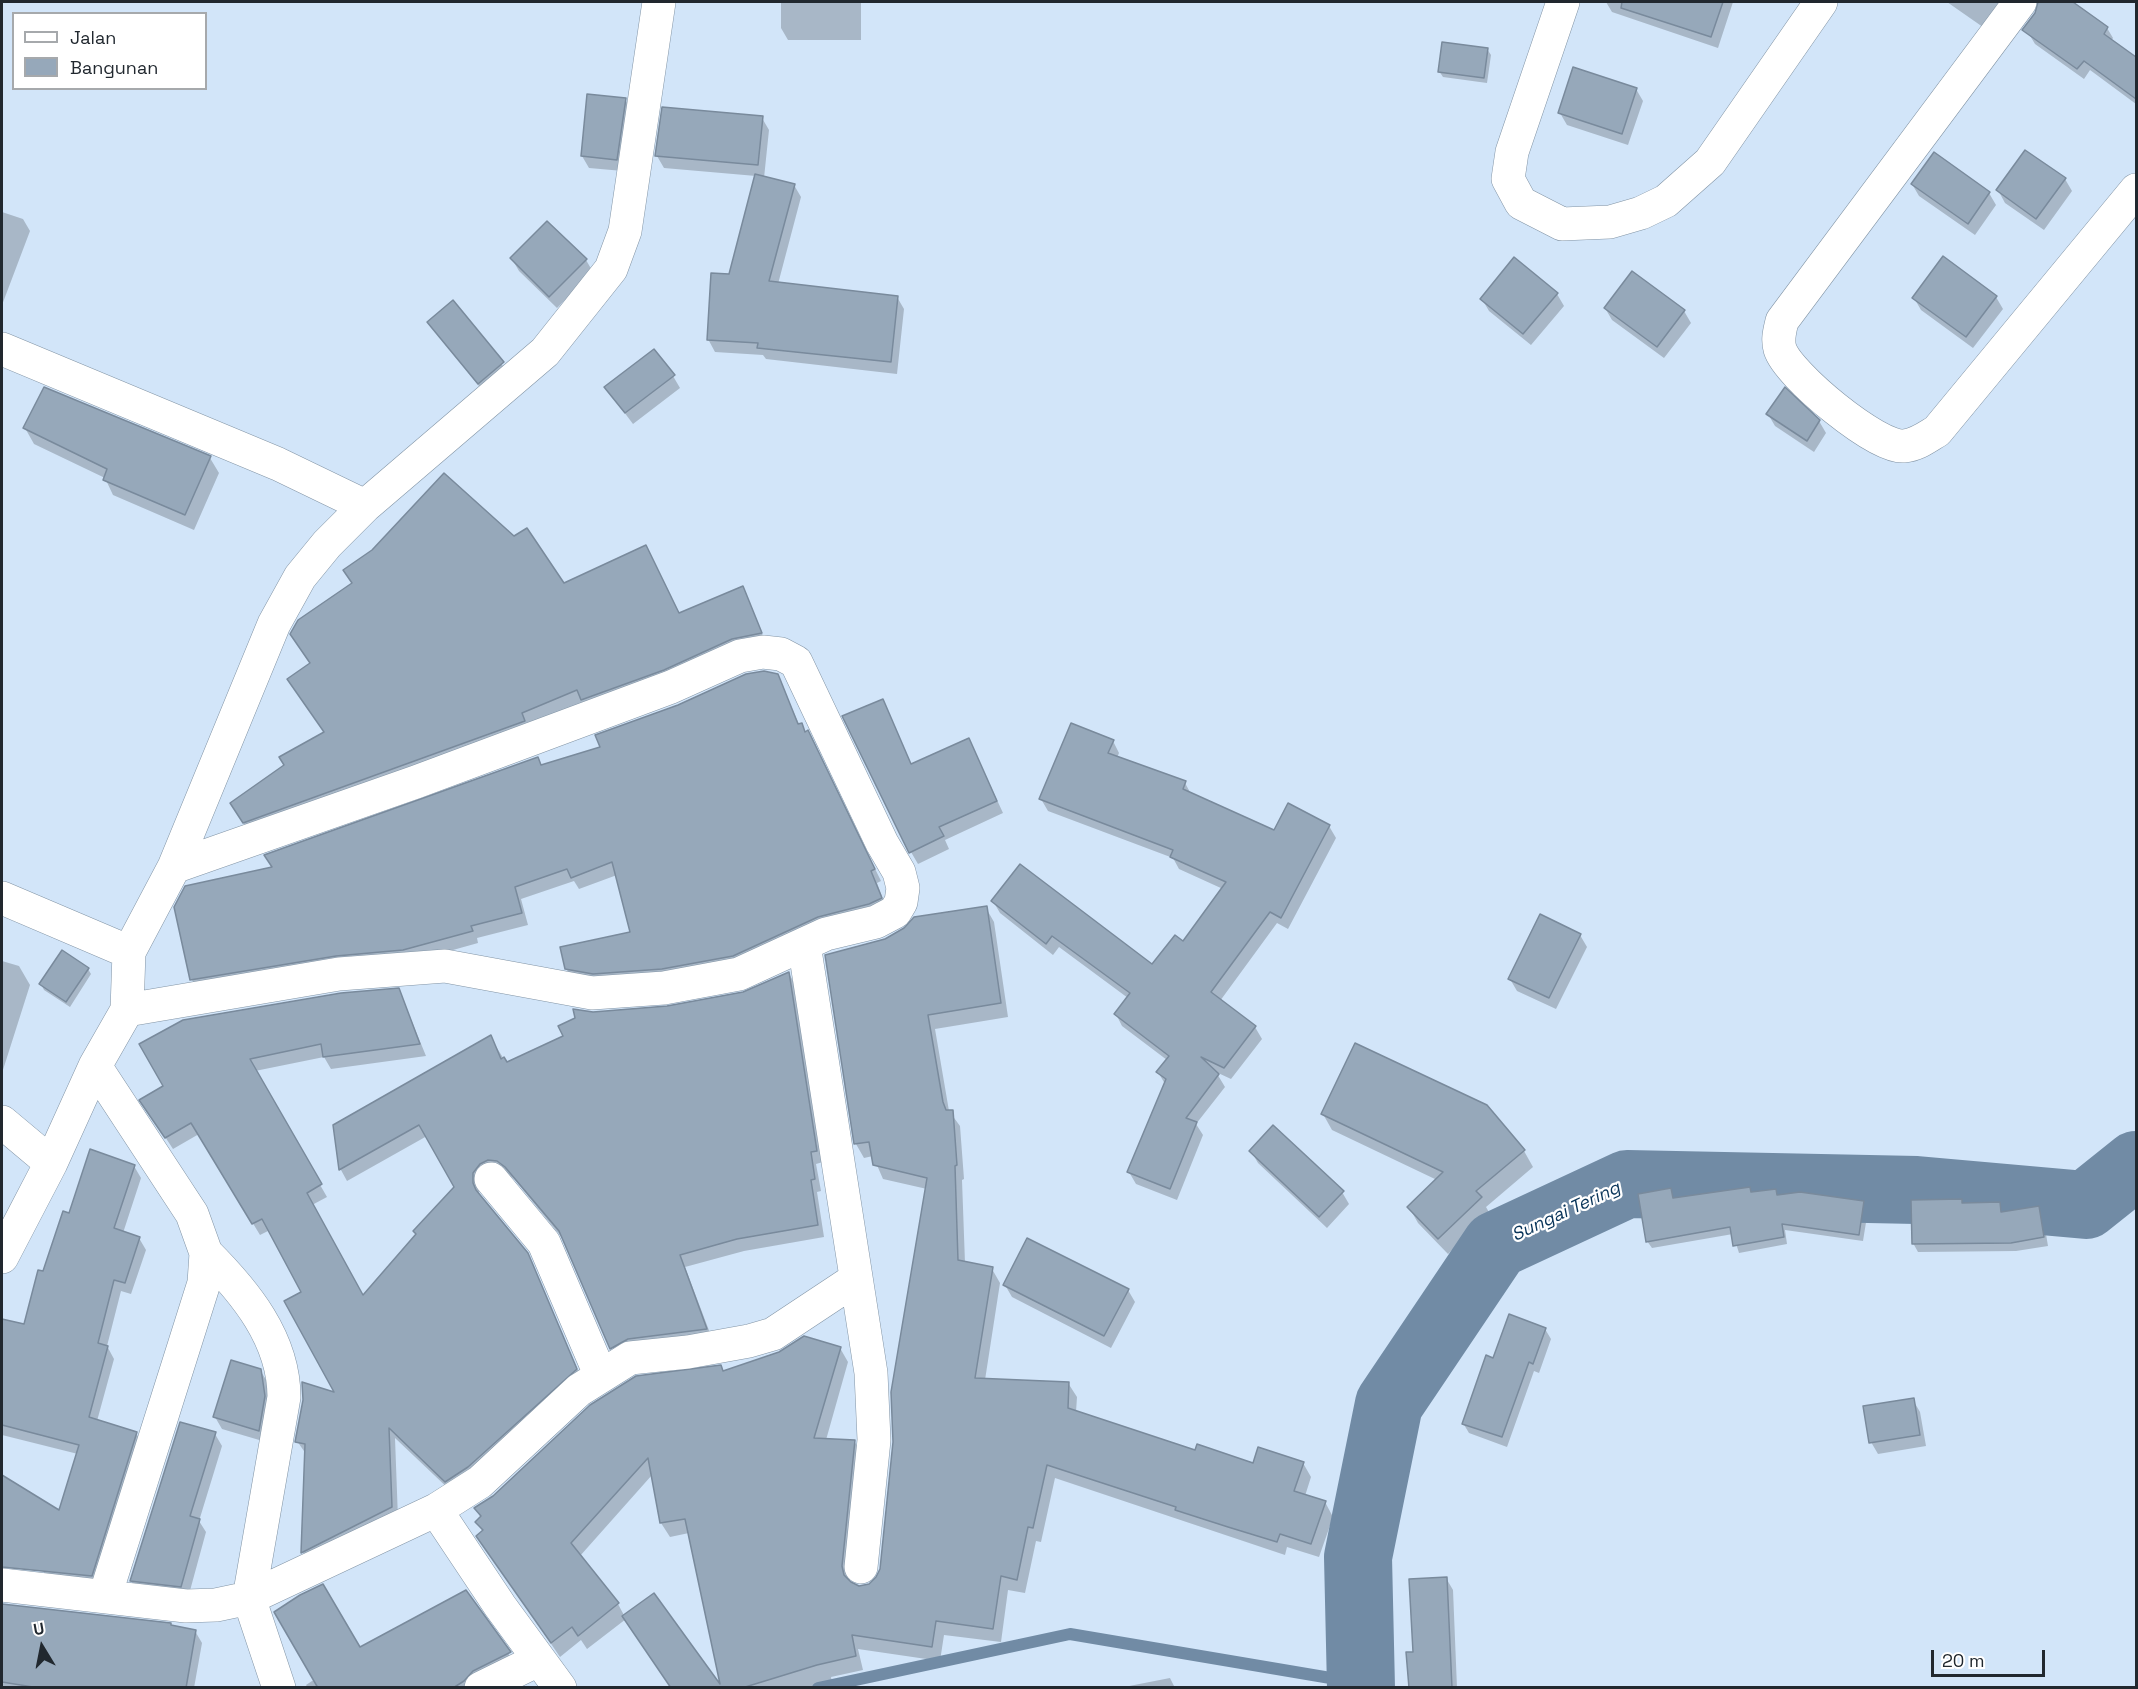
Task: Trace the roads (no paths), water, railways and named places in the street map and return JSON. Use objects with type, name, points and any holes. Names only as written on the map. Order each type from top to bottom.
[{"type":"street","points":[[2,1257],[51,1163],[95,1066],[127,1010],[129,952],[174,867],[274,624],[300,578],[327,544],[365,506],[545,352],[611,269],[625,231],[659,2]]},
{"type":"street","points":[[1563,2],[1512,152],[1508,179],[1521,203],[1562,224],[1610,222],[1641,213],[1666,201],[1710,162],[1821,2]]},
{"type":"street","points":[[2020,2],[1782,321],[1779,341],[1785,358],[1810,388],[1884,444],[1904,447],[1923,441],[1937,430],[2136,190]]},
{"type":"street","points":[[2,349],[278,464],[365,506]]},
{"type":"street","points":[[127,1010],[339,974],[445,966],[592,993],[664,988],[739,974],[826,934],[876,922],[895,912],[901,902],[903,888],[899,872],[882,843],[796,662],[781,654],[763,652],[740,656],[670,687],[416,782],[174,867]]},
{"type":"street","points":[[2,898],[129,952]]},
{"type":"street","points":[[804,944],[871,1373],[874,1440],[861,1567]]},
{"type":"street","points":[[95,1066],[192,1214],[206,1253],[204,1283],[105,1596]]},
{"type":"street","points":[[2,1122],[51,1163]]},
{"type":"street","points":[[491,1179],[544,1243],[600,1374]]},
{"type":"street","points":[[206,1253],[234,1281],[252,1304],[272,1343],[284,1378],[284,1397],[249,1598],[279,1688]]},
{"type":"street","points":[[2,1585],[186,1606],[216,1605],[249,1598],[436,1510],[480,1482],[579,1390],[600,1374],[630,1358],[688,1352],[749,1341],[773,1334],[856,1279]]},
{"type":"street","points":[[436,1510],[538,1660],[560,1688]]},
{"type":"street","points":[[481,1688],[538,1660]]},
{"type":"waterway","name":"Sungai Tering","points":[[1361,1688],[1358,1557],[1389,1404],[1496,1245],[1627,1184],[1917,1190],[2086,1205],[2136,1165]]},
{"type":"waterway","points":[[818,1688],[1070,1634],[1360,1683]]}]
